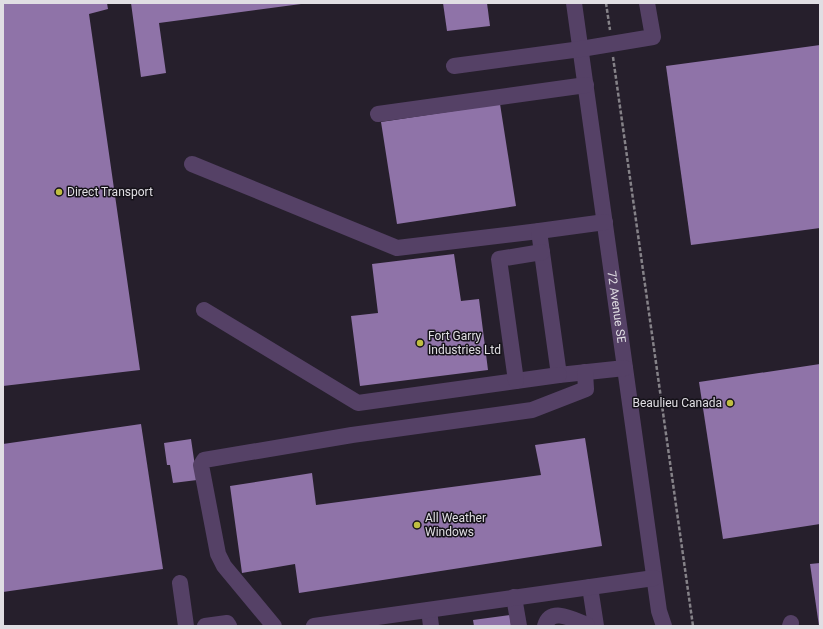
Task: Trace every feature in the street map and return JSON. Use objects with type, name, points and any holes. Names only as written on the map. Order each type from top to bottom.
[{"type":"street","name":"72 Avenue SE","points":[[574,3],[660,621]]},
{"type":"street","points":[[454,66],[581,49],[652,37],[647,3]]},
{"type":"street","points":[[378,114],[586,85]]},
{"type":"street","points":[[192,164],[397,248],[605,222]]},
{"type":"street","points":[[539,231],[558,375]]},
{"type":"street","points":[[516,381],[499,259],[542,252]]},
{"type":"street","points":[[204,310],[358,403],[558,375],[625,368]]},
{"type":"street","points":[[274,626],[224,566],[218,554],[201,465],[204,460],[352,435],[532,410],[586,389],[585,372]]},
{"type":"street","points":[[314,626],[654,578]]},
{"type":"street","points":[[180,583],[186,626]]},
{"type":"street","points":[[544,626],[549,618],[555,615],[590,625],[590,587]]},
{"type":"street","points":[[514,597],[519,626]]},
{"type":"street","points":[[429,610],[431,626]]},
{"type":"street","points":[[204,626],[227,623],[229,626]]},
{"type":"path","points":[[606,3],[693,626]]},
{"type":"shaded area","points":[[3,3],[820,3],[820,626],[3,626]]},
{"type":"building","name":"Direct Transport","points":[[3,3],[107,3],[108,9],[89,14],[140,370],[3,386]]},
{"type":"building","points":[[131,3],[301,4],[159,23],[166,73],[141,77]]},
{"type":"building","points":[[443,3],[487,3],[490,26],[447,31]]},
{"type":"building","points":[[820,45],[820,228],[691,245],[666,66]]},
{"type":"building","points":[[500,104],[516,206],[397,224],[381,122]]},
{"type":"building","name":"Fort Garry Industries Ltd","points":[[454,254],[461,301],[479,299],[488,370],[360,386],[351,316],[378,313],[372,264]]},
{"type":"building","points":[[820,364],[820,524],[723,539],[699,382]]},
{"type":"building","points":[[141,424],[163,569],[3,592],[3,444]]},
{"type":"building","name":"All Weather Windows","points":[[585,438],[602,546],[299,593],[295,564],[242,573],[230,486],[312,473],[316,505],[541,475],[535,445]]},
{"type":"building","points":[[191,439],[197,480],[173,483],[170,465],[167,465],[164,443]]},
{"type":"building","points":[[820,563],[820,626],[819,626],[810,564]]},
{"type":"building","points":[[510,615],[511,626],[474,626],[473,620]]},
{"type":"place","name":"Direct Transport","points":[[59,192]]},
{"type":"place","name":"Fort Garry Industries Ltd","points":[[420,343]]},
{"type":"place","name":"Beaulieu Canada","points":[[730,403]]},
{"type":"place","name":"All Weather Windows","points":[[417,525]]}]
